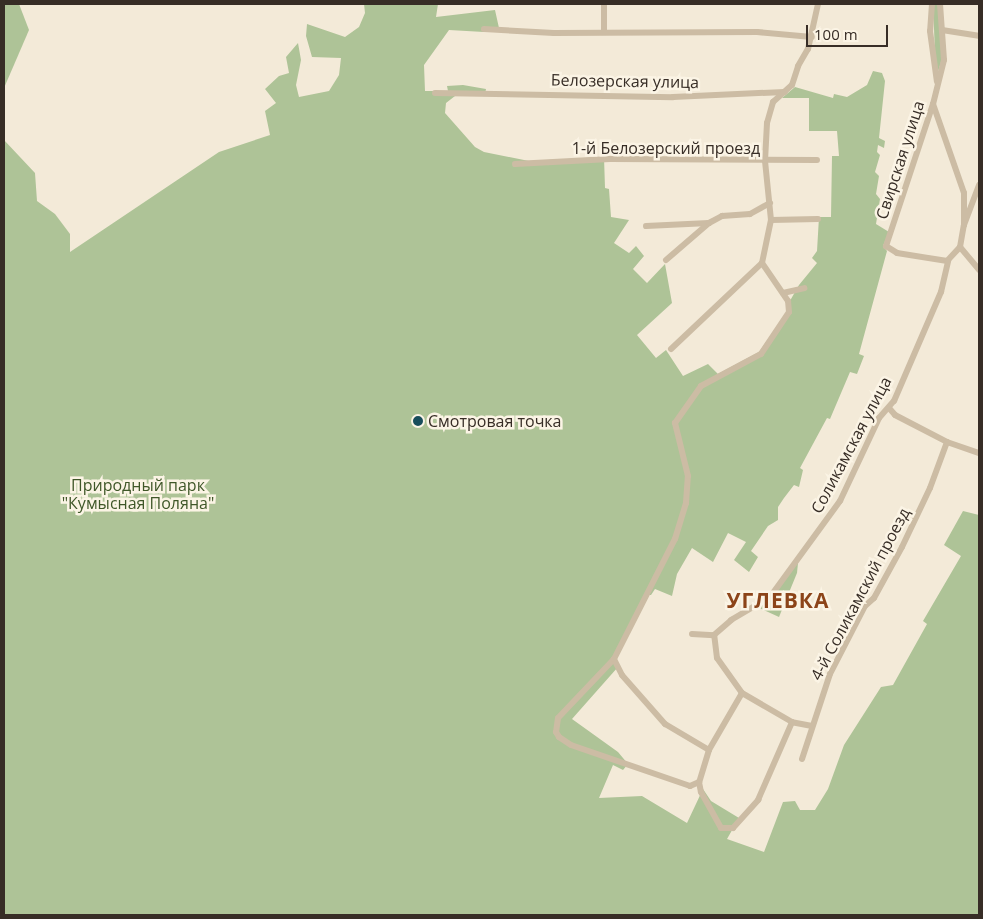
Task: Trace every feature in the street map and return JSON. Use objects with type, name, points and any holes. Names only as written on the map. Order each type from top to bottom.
[{"type":"street","points":[[604,4],[604,31]]},
{"type":"street","points":[[671,350],[762,264],[771,220],[765,161],[771,108],[792,85],[812,37],[818,4]]},
{"type":"street","name":"Свирская улица","points":[[932,4],[930,31],[936,82]]},
{"type":"street","name":"Свирская улица","points":[[940,4],[945,52],[936,82],[934,104],[886,246],[897,253],[948,261]]},
{"type":"street","points":[[484,30],[554,33],[604,31],[757,32],[812,37]]},
{"type":"street","points":[[942,30],[979,36]]},
{"type":"street","name":"Белозерская улица","points":[[435,93],[682,97],[785,92]]},
{"type":"street","points":[[934,104],[964,193],[964,225]]},
{"type":"street","name":"1-й Белозерский проезд","points":[[515,164],[610,159],[817,160]]},
{"type":"street","points":[[948,261],[960,247],[964,225],[979,185]]},
{"type":"street","points":[[666,260],[709,222],[722,216],[750,214],[770,203]]},
{"type":"street","points":[[771,220],[818,219]]},
{"type":"street","points":[[646,226],[709,222]]},
{"type":"street","points":[[960,247],[979,270]]},
{"type":"street","name":"Соликамская улица","points":[[714,635],[731,620],[770,597],[840,501],[880,418],[889,408],[941,292],[948,261]]},
{"type":"street","points":[[699,782],[690,786],[571,744],[559,737],[556,732],[558,718],[614,659],[653,578],[676,539],[687,486],[685,461],[675,423],[701,386],[761,354],[789,312],[783,293],[762,264]]},
{"type":"street","points":[[783,293],[804,288]]},
{"type":"street","points":[[889,408],[895,415],[947,442],[979,453]]},
{"type":"street","name":"4-й Соликамский проезд","points":[[802,759],[830,674],[865,606],[874,598],[902,547],[930,488],[947,442]]},
{"type":"street","points":[[692,634],[714,635],[716,658],[742,693],[792,722],[812,726]]},
{"type":"street","points":[[614,659],[622,675],[665,724],[709,750]]},
{"type":"street","points":[[742,693],[709,750],[699,782],[701,792],[720,828],[733,828],[758,800],[792,722]]},
{"type":"green space","points":[[4,4],[19,4],[29,30],[4,88]]},
{"type":"green space","name":"Природный парк \"Кумысная Поляна\"","points":[[364,4],[438,4],[436,17],[495,10],[499,28],[484,32],[449,30],[424,65],[425,91],[448,91],[447,86],[463,85],[486,89],[485,94],[455,96],[446,103],[445,113],[475,147],[484,152],[529,161],[604,157],[605,188],[609,189],[611,217],[629,220],[614,243],[629,253],[636,246],[644,256],[633,269],[647,283],[665,264],[672,303],[637,335],[656,358],[666,350],[683,376],[708,364],[718,374],[759,352],[788,311],[787,306],[799,285],[817,263],[812,258],[817,251],[819,217],[831,217],[832,156],[839,156],[837,131],[809,131],[809,98],[782,98],[795,87],[833,98],[834,94],[847,97],[867,85],[873,71],[882,73],[885,81],[879,138],[885,141],[884,148],[878,145],[877,152],[880,155],[875,172],[879,176],[876,194],[880,199],[876,224],[889,232],[883,246],[887,251],[859,354],[864,356],[857,374],[850,372],[830,419],[827,418],[800,468],[803,470],[799,487],[794,485],[784,498],[778,507],[778,520],[768,526],[751,551],[758,557],[749,572],[734,560],[746,542],[728,533],[713,562],[692,548],[677,574],[672,596],[655,589],[651,595],[647,595],[616,656],[618,667],[572,719],[618,752],[628,764],[623,770],[613,765],[599,798],[642,796],[687,823],[703,789],[711,801],[739,818],[727,839],[764,852],[783,802],[795,801],[800,810],[815,810],[828,789],[844,745],[881,687],[893,685],[927,624],[923,621],[961,556],[944,545],[963,511],[979,515],[979,915],[4,915],[4,140],[35,173],[37,201],[55,214],[70,234],[70,252],[219,152],[270,135],[265,111],[276,103],[265,89],[279,76],[289,73],[286,57],[298,43],[301,60],[296,85],[299,97],[329,91],[339,75],[341,58],[312,57],[306,36],[307,24],[345,37],[359,27],[365,13]]},
{"type":"green space","points":[[933,4],[939,4],[942,59],[936,78]]},
{"type":"green space","points":[[798,563],[797,573],[779,617],[757,607]]},
{"type":"place","name":"Смотровая точка","points":[[418,421]]},
{"type":"district","name":"УГЛЕВКА","points":[[778,600]]}]
